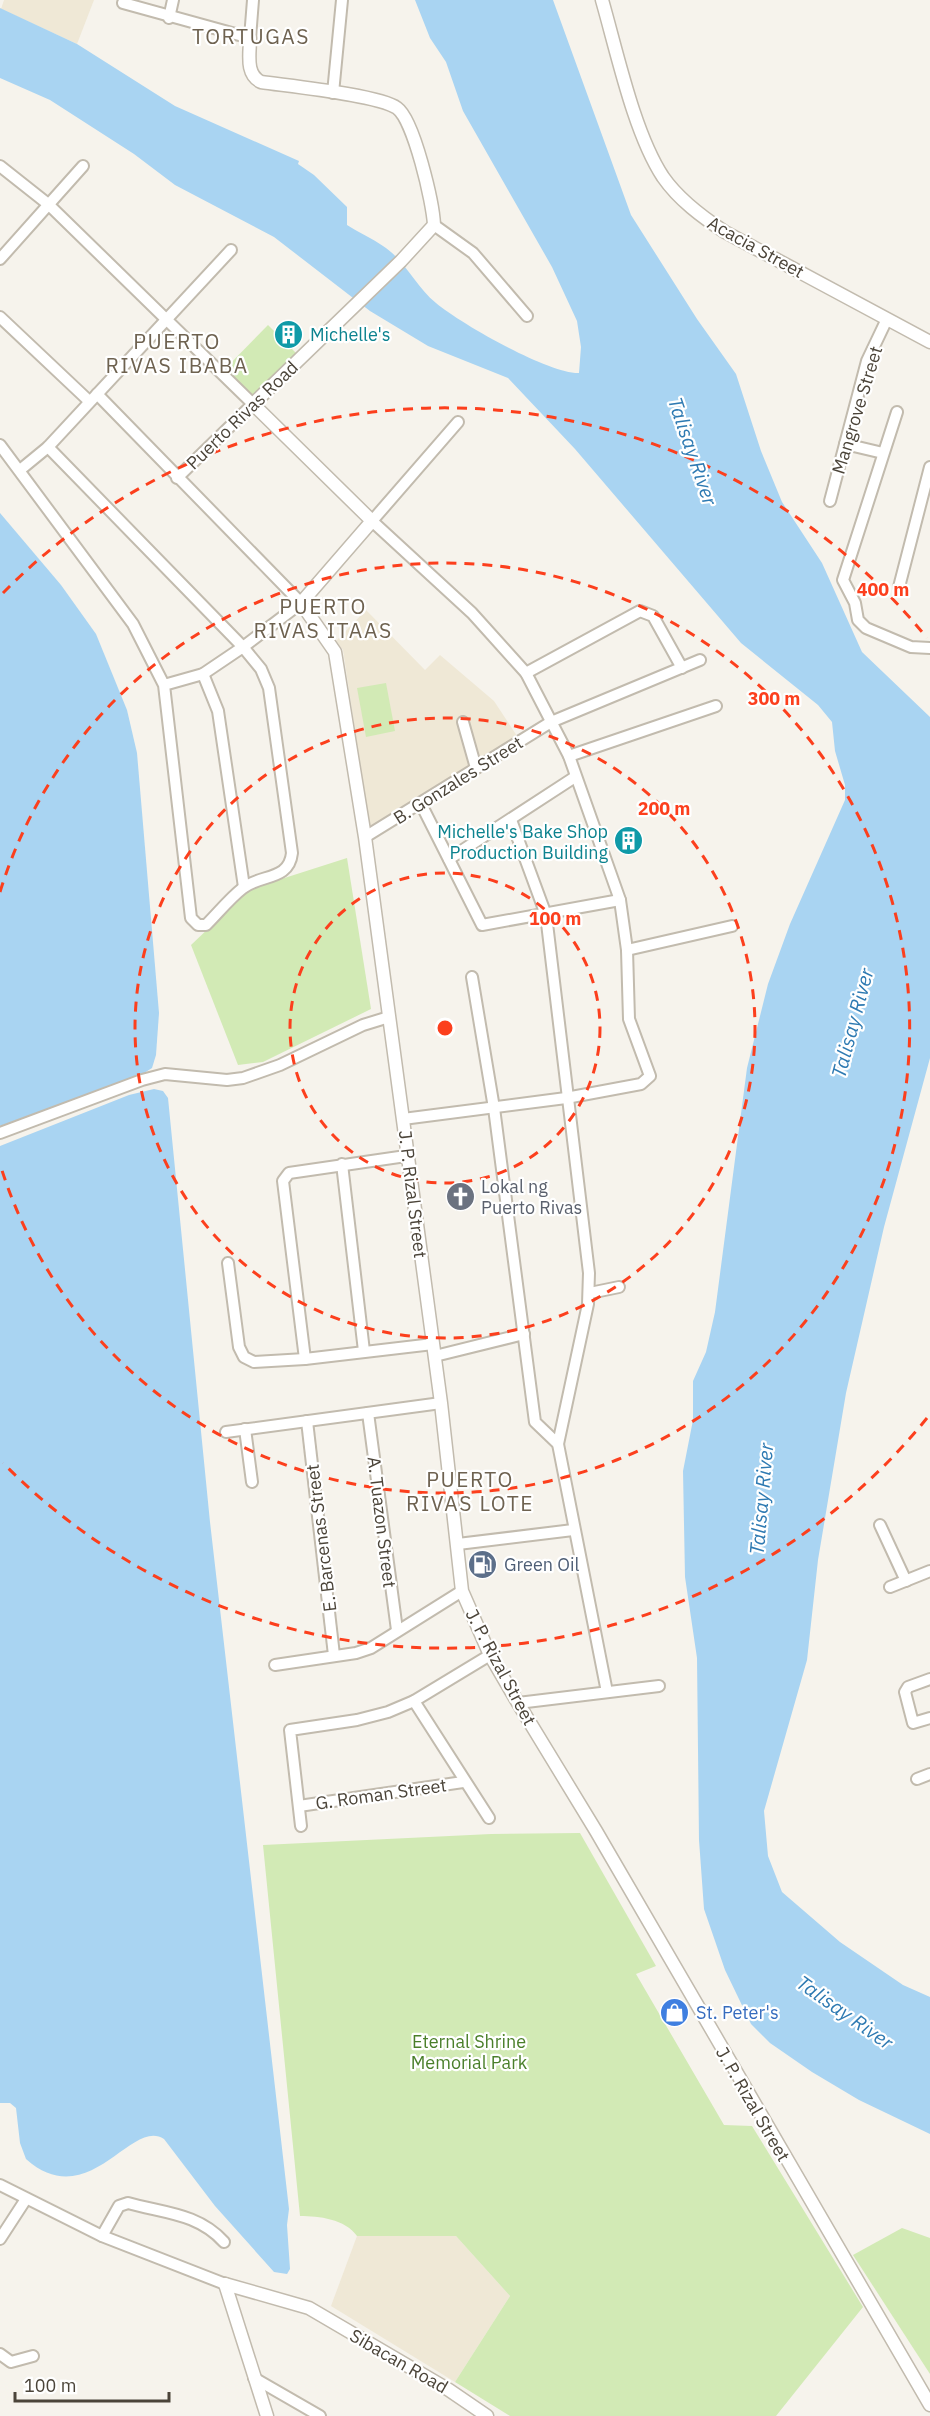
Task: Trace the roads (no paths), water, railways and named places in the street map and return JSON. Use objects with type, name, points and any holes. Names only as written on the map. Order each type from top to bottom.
[{"type":"street","points":[[169,18],[173,0]]},
{"type":"street","points":[[253,0],[250,38],[250,71],[253,78],[261,82],[385,102],[404,114],[433,204],[434,225],[473,253],[527,316]]},
{"type":"street","points":[[333,93],[342,0]]},
{"type":"street","name":"Acacia Street","points":[[602,0],[645,142],[664,178],[697,214],[725,232],[930,342]]},
{"type":"street","points":[[123,3],[169,18],[250,38]]},
{"type":"street","points":[[0,166],[48,204],[372,521],[472,613],[526,673],[569,756],[620,900],[627,950],[629,1019],[650,1076],[641,1084],[566,1098],[403,1119]]},
{"type":"street","points":[[0,259],[83,166]]},
{"type":"street","name":"Puerto Rivas Road","points":[[177,478],[400,261],[434,225]]},
{"type":"street","points":[[20,470],[48,447],[231,250]]},
{"type":"street","points":[[0,317],[93,398],[177,478],[301,603]]},
{"type":"street","name":"Mangrove Street","points":[[830,501],[867,361],[887,319]]},
{"type":"street","points":[[897,412],[843,580],[855,603],[858,620],[866,628],[911,647],[930,648]]},
{"type":"street","points":[[164,685],[203,674],[243,648],[301,603],[458,422]]},
{"type":"street","points":[[846,444],[883,453]]},
{"type":"street","points":[[0,445],[134,624],[164,685],[191,918],[198,926],[207,925],[244,887],[285,872],[291,863],[292,853],[269,688],[261,669],[243,648],[48,447]]},
{"type":"street","points":[[899,587],[930,467]]},
{"type":"street","name":"J. P. Rizal Street","points":[[301,603],[335,652],[365,837],[406,1156],[441,1403],[462,1591],[490,1655],[596,1831],[662,1949],[930,2405]]},
{"type":"street","points":[[526,673],[640,611],[653,616],[682,668]]},
{"type":"street","name":"B. Gonzales Street","points":[[365,837],[551,722],[700,660]]},
{"type":"street","points":[[203,674],[218,711],[244,887]]},
{"type":"street","points":[[569,756],[716,706]]},
{"type":"street","points":[[463,722],[476,768]]},
{"type":"street","points":[[449,859],[575,777]]},
{"type":"street","points":[[421,804],[482,925],[620,900]]},
{"type":"street","points":[[512,819],[546,915],[566,1098],[587,1248],[590,1293],[558,1444],[573,1530],[607,1692]]},
{"type":"street","points":[[627,950],[732,926]]},
{"type":"street","points":[[472,977],[494,1108],[535,1422],[558,1444]]},
{"type":"street","points":[[0,1133],[142,1080],[165,1074],[227,1080],[243,1078],[280,1065],[363,1024],[389,1017]]},
{"type":"street","points":[[305,1359],[283,1181],[289,1173],[406,1156]]},
{"type":"street","points":[[342,1164],[364,1351]]},
{"type":"street","points":[[228,1263],[239,1347],[244,1357],[254,1362],[305,1359],[364,1351],[434,1350],[524,1334]]},
{"type":"street","points":[[590,1293],[619,1287]]},
{"type":"street","points":[[226,1432],[441,1403]]},
{"type":"street","name":"A. Tuazon Street","points":[[368,1413],[396,1630]]},
{"type":"street","name":"E. Barcenas Street","points":[[307,1421],[334,1655]]},
{"type":"street","points":[[245,1429],[252,1482]]},
{"type":"street","points":[[880,1525],[906,1581]]},
{"type":"street","points":[[458,1544],[573,1530]]},
{"type":"street","points":[[890,1587],[930,1571]]},
{"type":"street","points":[[275,1665],[371,1648],[396,1630],[462,1591]]},
{"type":"street","points":[[301,1826],[290,1730],[357,1720],[388,1712],[414,1701],[490,1655]]},
{"type":"street","points":[[930,1679],[906,1689],[908,1708],[913,1723],[930,1718]]},
{"type":"street","points":[[518,1702],[659,1686]]},
{"type":"street","points":[[414,1701],[463,1782],[489,1818]]},
{"type":"street","points":[[917,1779],[930,1774]]},
{"type":"street","name":"G. Roman Street","points":[[299,1806],[463,1782]]},
{"type":"street","points":[[0,2185],[102,2236],[225,2284],[267,2416]]},
{"type":"street","points":[[0,2239],[26,2199]]},
{"type":"street","points":[[102,2236],[116,2209],[128,2203],[193,2218],[213,2229],[224,2242]]},
{"type":"street","name":"Sibacan Road","points":[[225,2284],[309,2308],[449,2390],[487,2416]]},
{"type":"street","points":[[0,2354],[11,2362],[33,2356]]},
{"type":"street","points":[[254,2378],[320,2416]]},
{"type":"water","name":"Talisay River","points":[[415,0],[553,0],[631,215],[697,319],[736,374],[761,451],[782,502],[822,563],[862,652],[930,717],[930,1058],[884,1227],[846,1393],[818,1560],[807,1660],[764,1811],[768,1856],[782,1892],[840,1942],[903,1985],[930,1997],[930,2134],[859,2100],[812,2072],[770,2043],[751,2024],[725,1970],[704,1909],[699,1840],[697,1658],[685,1577],[683,1471],[693,1420],[693,1381],[706,1352],[715,1312],[747,1068],[768,984],[790,924],[845,800],[845,785],[835,751],[832,722],[818,705],[741,643],[575,449],[508,378],[428,346],[370,311],[274,237],[175,185],[134,154],[50,100],[0,78],[0,8],[77,44],[175,106],[299,161],[298,164],[314,175],[347,207],[347,225],[391,252],[436,303],[484,335],[527,357],[565,371],[579,373],[581,347],[577,321],[552,267],[463,111],[446,62],[430,38]]},
{"type":"water","points":[[0,513],[61,585],[96,634],[127,710],[137,753],[159,1013],[156,1055],[152,1068],[141,1075],[0,1126]]},
{"type":"water","points":[[154,1089],[163,1091],[168,1098],[210,1522],[289,2209],[287,2225],[290,2269],[287,2274],[274,2272],[215,2206],[164,2139],[151,2136],[137,2141],[89,2171],[70,2176],[49,2173],[26,2159],[20,2143],[16,2108],[10,2103],[0,2103],[0,1146],[129,1095]]},
{"type":"place","name":"Michelle's","points":[[289,334]]},
{"type":"place","name":"Michelle's Bake Shop Production Building","points":[[629,841]]},
{"type":"place","name":"Lokal ng Puerto Rivas","points":[[460,1196]]},
{"type":"place","name":"Green Oil","points":[[483,1564]]},
{"type":"place","name":"St. Peter's","points":[[675,2012]]},
{"type":"district","name":"TORTUGAS","points":[[251,36]]},
{"type":"district","name":"PUERTO RIVAS IBABA","points":[[177,353]]},
{"type":"district","name":"PUERTO RIVAS ITAAS","points":[[323,618]]},
{"type":"district","name":"PUERTO RIVAS LOTE","points":[[470,1491]]},
{"type":"park label","name":"Eternal Shrine Memorial Park","points":[[469,2051]]}]
